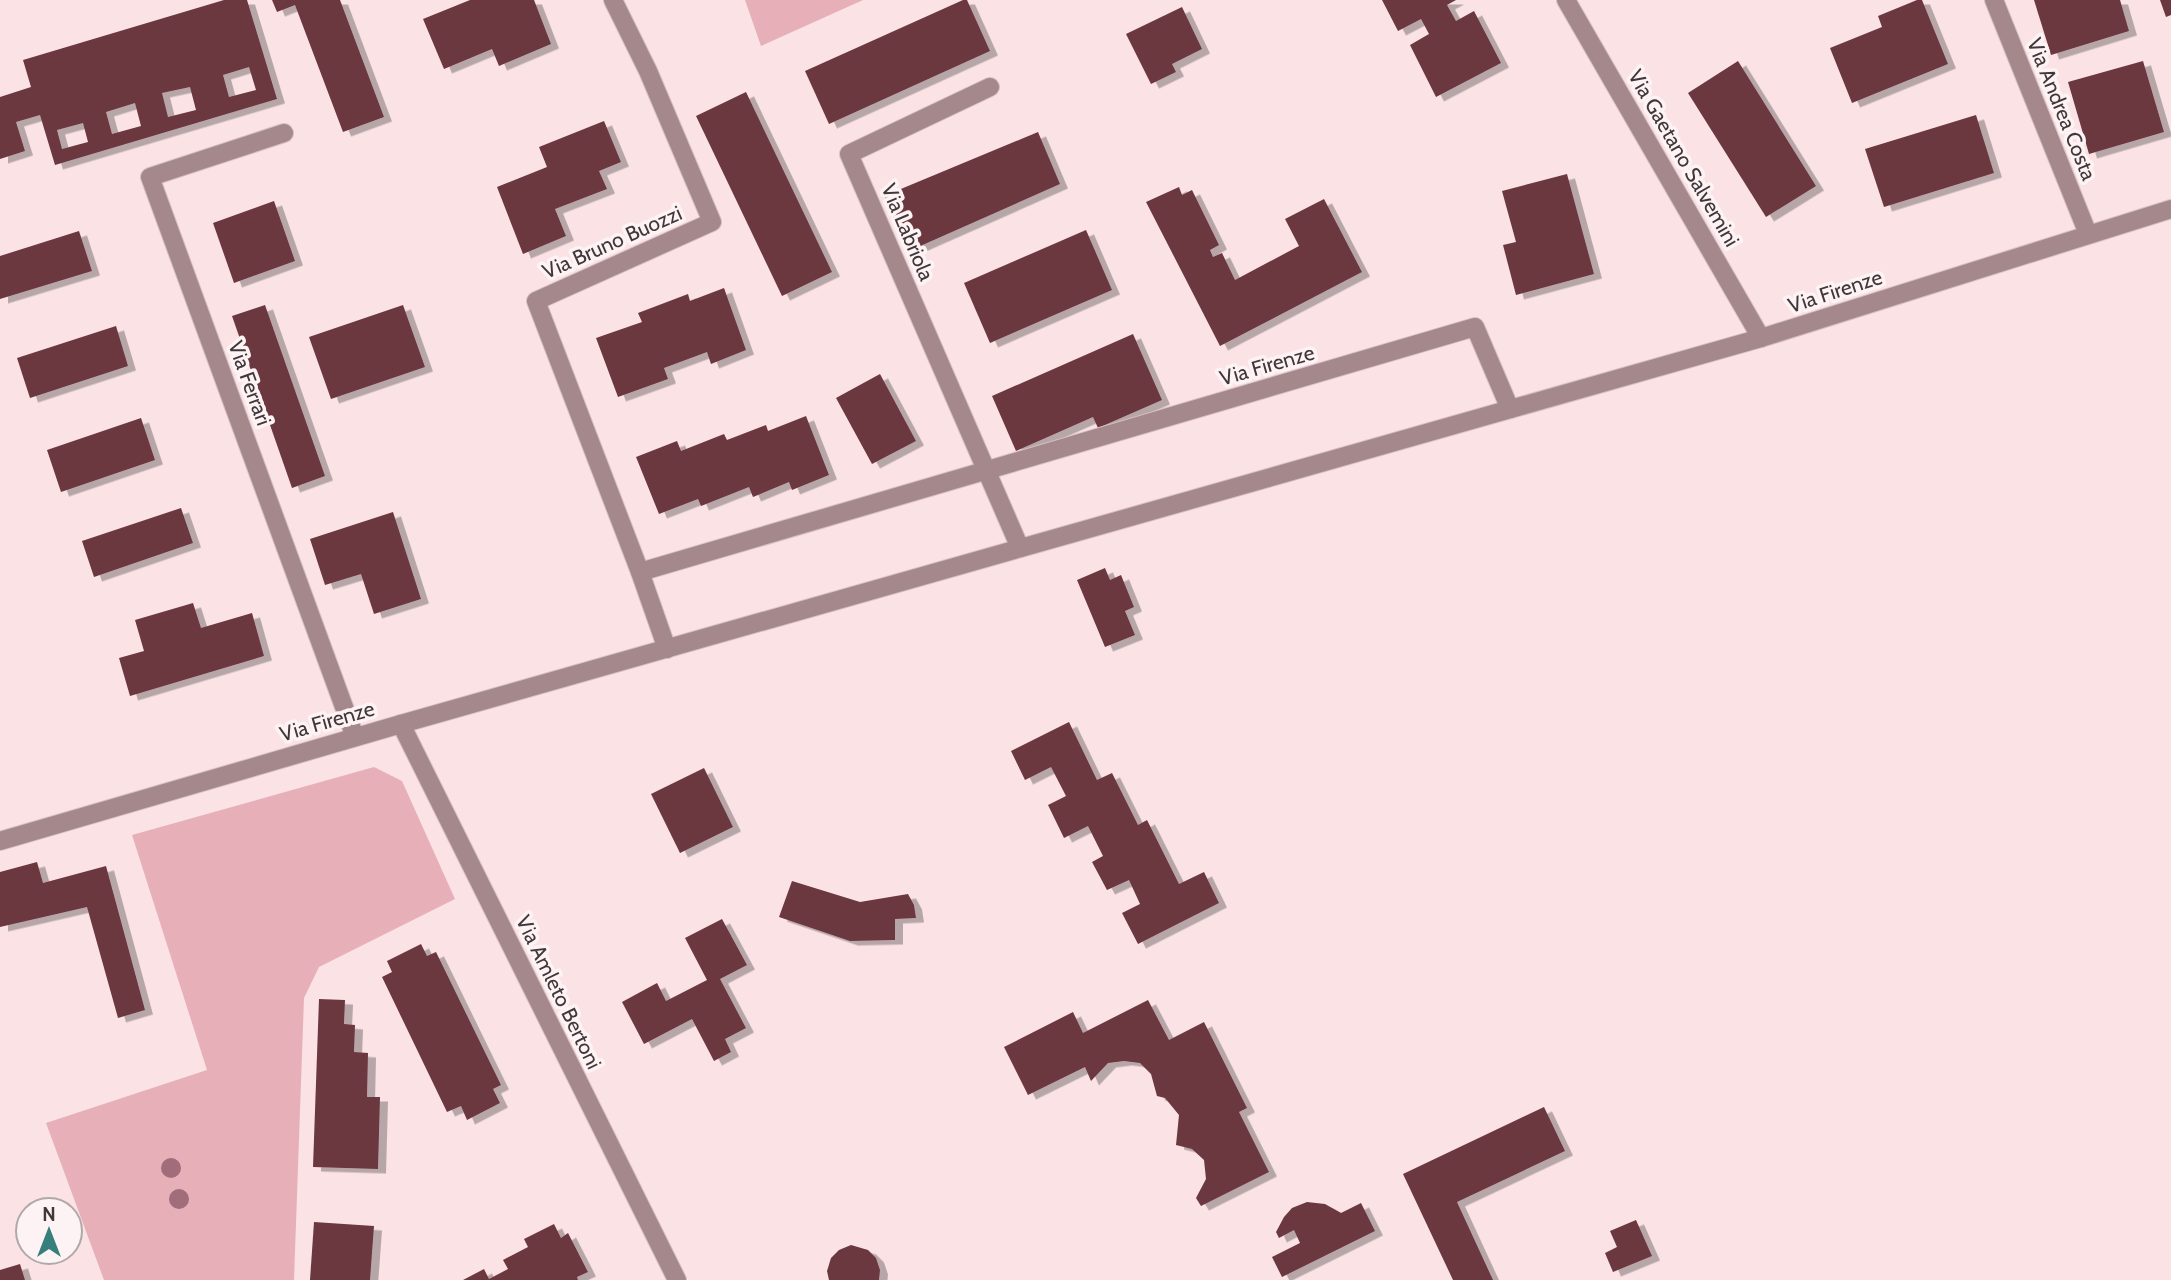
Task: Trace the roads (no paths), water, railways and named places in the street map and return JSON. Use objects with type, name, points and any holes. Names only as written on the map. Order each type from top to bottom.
[{"type":"street","name":"Via Bruno Buozzi","points":[[613,0],[648,71],[712,222],[536,301],[640,572]]},
{"type":"street","name":"Via Gaetano Salvemini","points":[[1566,0],[1761,338]]},
{"type":"street","name":"Via Andrea Costa","points":[[1994,0],[2088,234]]},
{"type":"street","name":"Via Labriola","points":[[986,471],[849,154],[990,86]]},
{"type":"street","name":"Via Ferrari","points":[[284,133],[150,177],[355,737]]},
{"type":"street","name":"Via Firenze","points":[[0,841],[355,737],[1761,338],[2171,209]]},
{"type":"street","name":"Via Firenze","points":[[640,572],[1475,327],[1510,409]]},
{"type":"street","points":[[986,471],[1020,548]]},
{"type":"street","points":[[640,572],[667,649]]},
{"type":"street","name":"Via Amleto Bertoni","points":[[401,724],[677,1280]]}]
